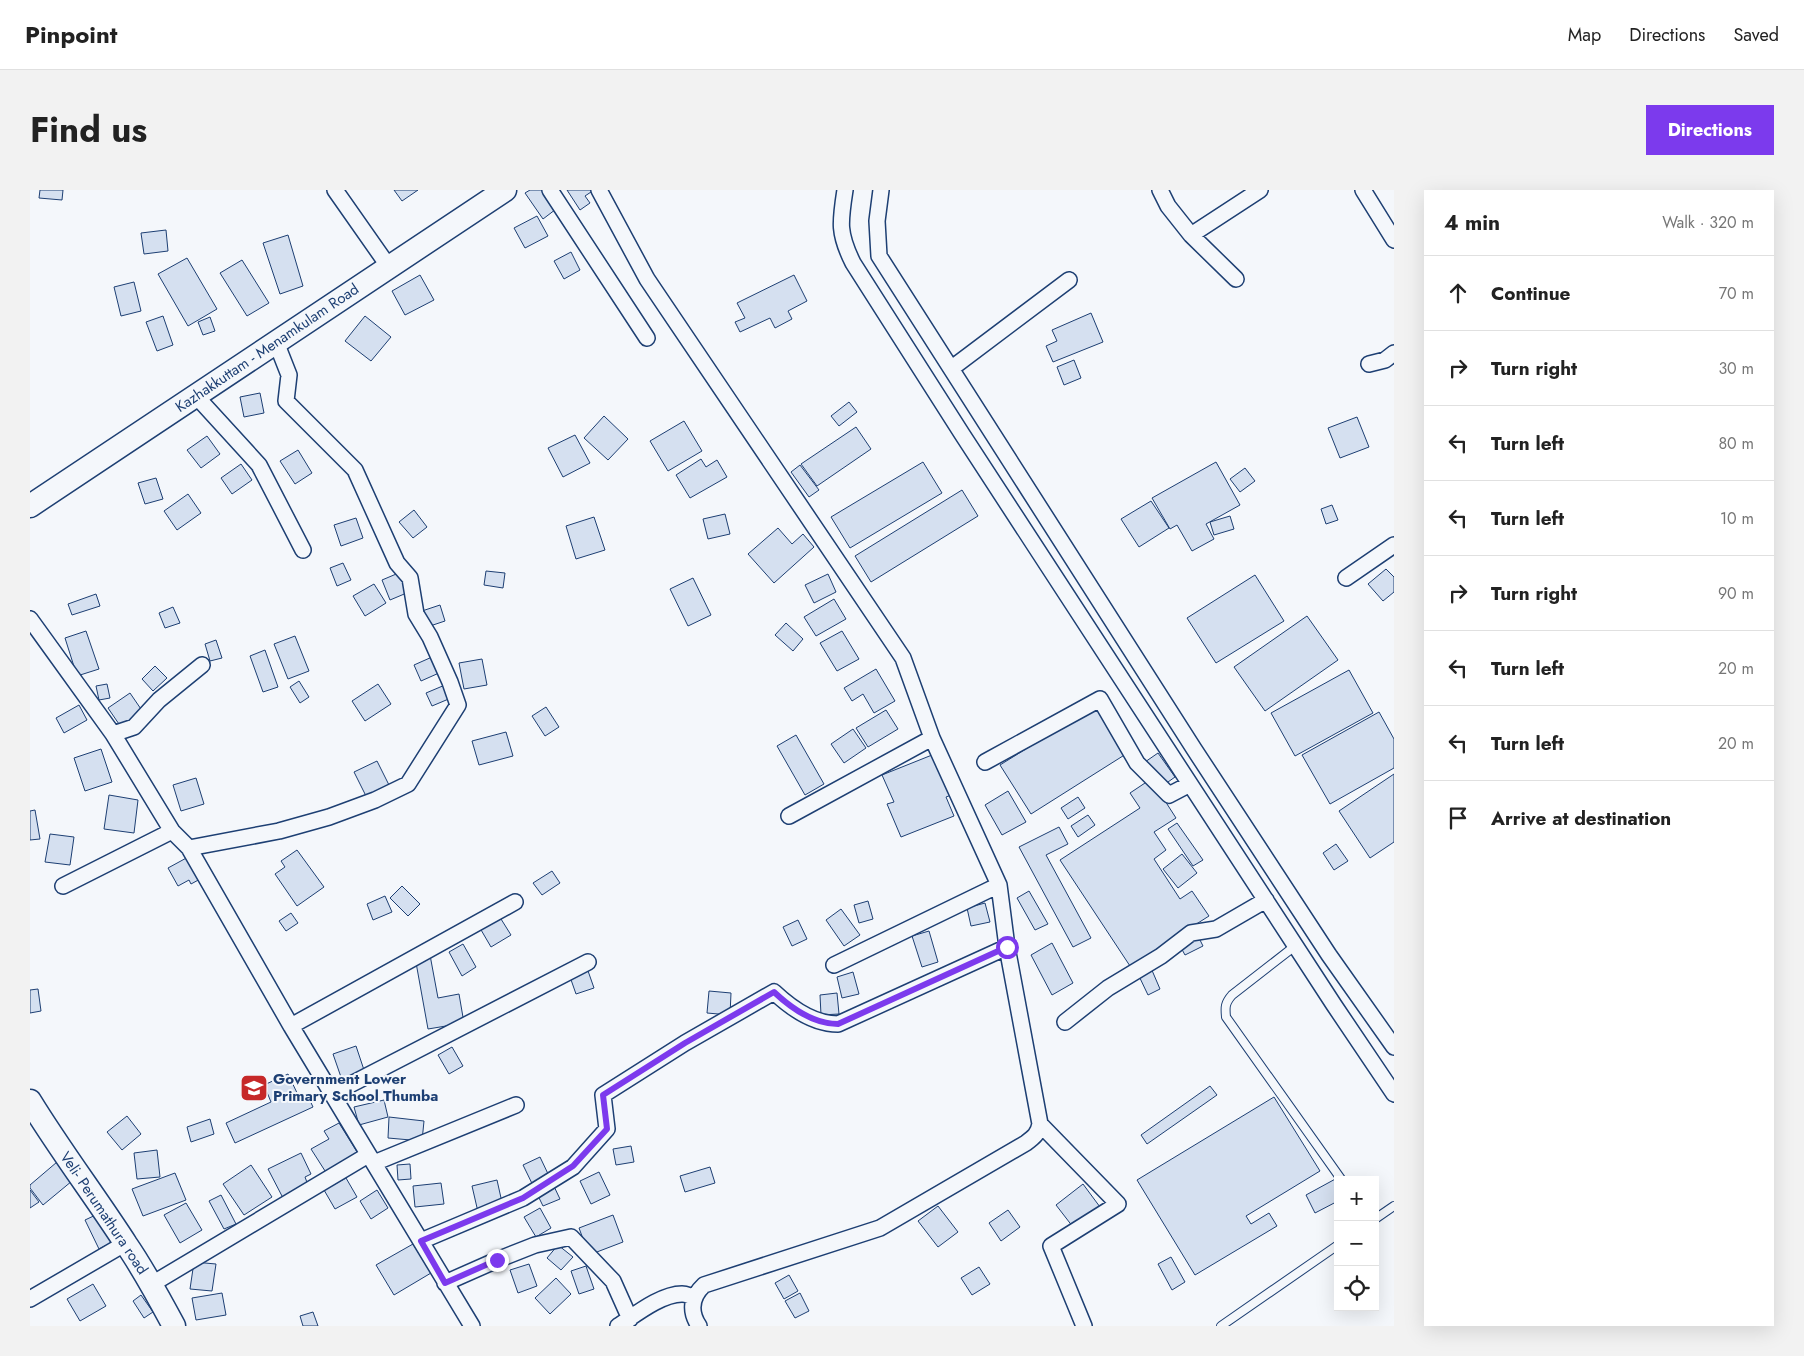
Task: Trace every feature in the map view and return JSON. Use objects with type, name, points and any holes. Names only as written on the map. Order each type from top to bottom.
[{"type":"main road","name":"Kazhakkuttam - Menamkulam Road","points":[[30,506],[505,190]]},
{"type":"main road","name":"Veli- Perumathura road","points":[[30,1101],[52,1137],[152,1284],[174,1326]]},
{"type":"street","points":[[335,190],[389,267]]},
{"type":"street","points":[[550,190],[647,338]]},
{"type":"street","points":[[599,190],[647,279],[902,658],[932,738],[999,885],[1007,947],[1040,1124],[1039,1131],[1026,1143],[880,1228],[704,1285],[694,1297],[692,1306],[694,1318],[699,1326]]},
{"type":"street","points":[[845,190],[840,221],[844,245],[853,263],[1295,946],[1391,1085]]},
{"type":"street","points":[[881,190],[876,221],[879,256],[1194,749],[1329,955],[1393,1044]]},
{"type":"street","points":[[1160,190],[1168,206],[1191,235],[1236,279]]},
{"type":"street","points":[[1191,235],[1260,190]]},
{"type":"street","points":[[1363,190],[1394,240]]},
{"type":"street","points":[[952,368],[1069,280]]},
{"type":"street","points":[[189,848],[278,831],[329,817],[375,800],[408,784],[458,705],[430,637],[416,614],[410,578],[397,563],[355,470],[286,401],[289,374],[276,342]]},
{"type":"street","points":[[1369,364],[1385,360],[1394,353]]},
{"type":"street","points":[[196,396],[259,465],[303,550]]},
{"type":"street","points":[[962,434],[984,418]]},
{"type":"street","points":[[1346,578],[1394,545]]},
{"type":"street","points":[[30,619],[113,734],[172,831],[189,848],[291,1026],[472,1326]]},
{"type":"street","points":[[113,734],[134,727],[159,700],[202,665]]},
{"type":"street","points":[[985,762],[1100,699],[1136,763],[1169,795],[1190,784]]},
{"type":"street","points":[[789,816],[932,738]]},
{"type":"street","points":[[1175,760],[1194,749]]},
{"type":"street","points":[[63,886],[172,831]]},
{"type":"street","points":[[834,965],[999,885]]},
{"type":"street","points":[[1065,1022],[1108,988],[1161,956],[1191,933],[1216,929],[1266,900]]},
{"type":"street","points":[[291,1026],[515,902]]},
{"type":"street","points":[[421,1241],[523,1198],[573,1166],[607,1129],[603,1095],[685,1043],[774,992],[785,1003],[816,1021],[838,1024],[1007,947]]},
{"type":"street","points":[[1307,963],[1329,955]]},
{"type":"street","points":[[332,1094],[588,962]]},
{"type":"street","points":[[152,1284],[371,1159],[516,1105]]},
{"type":"street","points":[[1040,1124],[1118,1204],[1051,1246],[1084,1326]]},
{"type":"street","points":[[445,1283],[535,1245],[571,1237],[613,1281],[624,1322],[658,1301],[670,1296],[683,1294],[694,1297]]},
{"type":"street","points":[[30,1299],[126,1244]]},
{"type":"lane","points":[[1295,946],[1227,1000],[1225,1006],[1226,1017],[1339,1176]]},
{"type":"lane","points":[[1379,1216],[1394,1206]]},
{"type":"lane","points":[[1221,1326],[1334,1248]]},
{"type":"building","points":[[40,190],[63,190],[62,200],[39,198]]},
{"type":"building","points":[[394,190],[418,190],[402,201]]},
{"type":"building","points":[[530,190],[555,190],[564,203],[543,219],[525,193]]},
{"type":"building","points":[[567,190],[594,190],[585,196],[590,203],[580,210]]},
{"type":"building","points":[[537,216],[548,236],[525,248],[514,228]]},
{"type":"building","points":[[166,230],[168,251],[144,254],[141,233]]},
{"type":"building","points":[[288,235],[303,286],[280,294],[263,243]]},
{"type":"building","points":[[571,252],[580,270],[564,279],[554,261]]},
{"type":"building","points":[[187,258],[217,309],[188,326],[158,274]]},
{"type":"building","points":[[242,260],[269,303],[247,316],[220,273]]},
{"type":"building","points":[[420,275],[434,300],[405,315],[392,291]]},
{"type":"building","points":[[794,275],[807,301],[788,311],[792,319],[775,328],[770,318],[740,332],[735,322],[745,318],[737,303]]},
{"type":"building","points":[[134,282],[141,311],[121,316],[114,287]]},
{"type":"building","points":[[1091,313],[1103,342],[1053,362],[1046,346],[1057,341],[1052,330]]},
{"type":"building","points":[[163,316],[173,345],[157,351],[146,322]]},
{"type":"building","points":[[365,316],[391,337],[371,361],[345,341]]},
{"type":"building","points":[[210,317],[215,331],[203,335],[198,322]]},
{"type":"building","points":[[1074,360],[1081,378],[1064,385],[1057,367]]},
{"type":"building","points":[[260,393],[264,413],[244,417],[240,397]]},
{"type":"building","points":[[849,402],[857,412],[839,426],[831,416]]},
{"type":"building","points":[[604,416],[628,439],[608,460],[584,438]]},
{"type":"building","points":[[1357,417],[1369,447],[1340,458],[1328,428]]},
{"type":"building","points":[[684,421],[702,451],[668,471],[650,441]]},
{"type":"building","points":[[856,427],[871,449],[817,486],[801,464]]},
{"type":"building","points":[[575,435],[590,463],[563,477],[548,448]]},
{"type":"building","points":[[207,436],[220,454],[201,468],[187,450]]},
{"type":"building","points":[[298,450],[312,473],[295,484],[280,461]]},
{"type":"building","points":[[701,459],[706,467],[717,460],[727,477],[690,498],[676,475]]},
{"type":"building","points":[[923,462],[942,493],[850,548],[831,517]]},
{"type":"building","points":[[1216,462],[1240,505],[1206,524],[1214,539],[1192,551],[1177,525],[1170,529],[1152,498]]},
{"type":"building","points":[[241,464],[252,480],[232,494],[221,478]]},
{"type":"building","points":[[800,465],[819,490],[809,497],[791,472]]},
{"type":"building","points":[[1245,468],[1255,481],[1240,492],[1230,479]]},
{"type":"building","points":[[156,478],[163,499],[145,504],[138,483]]},
{"type":"building","points":[[962,490],[978,516],[871,582],[855,556]]},
{"type":"building","points":[[188,494],[201,513],[177,530],[164,511]]},
{"type":"building","points":[[1151,501],[1169,528],[1139,547],[1121,519]]},
{"type":"building","points":[[1332,505],[1338,520],[1326,524],[1321,509]]},
{"type":"building","points":[[414,510],[427,527],[413,538],[399,522]]},
{"type":"building","points":[[725,514],[730,534],[708,539],[703,519]]},
{"type":"building","points":[[1230,516],[1234,529],[1214,535],[1210,522]]},
{"type":"building","points":[[594,517],[605,550],[576,559],[566,526]]},
{"type":"building","points":[[356,518],[363,538],[341,546],[334,525]]},
{"type":"building","points":[[778,528],[792,544],[803,534],[814,547],[774,583],[748,554]]},
{"type":"building","points":[[343,563],[351,580],[337,586],[330,568]]},
{"type":"building","points":[[1386,569],[1394,577],[1394,592],[1383,601],[1368,584]]},
{"type":"building","points":[[486,571],[505,573],[503,588],[484,585]]},
{"type":"building","points":[[401,572],[409,592],[390,600],[382,580]]},
{"type":"building","points":[[828,574],[836,592],[814,603],[805,585]]},
{"type":"building","points":[[1255,575],[1284,621],[1216,663],[1187,618]]},
{"type":"building","points":[[693,578],[711,615],[688,626],[670,589]]},
{"type":"building","points":[[374,584],[386,603],[365,616],[353,596]]},
{"type":"building","points":[[96,594],[100,606],[72,615],[68,604]]},
{"type":"building","points":[[834,599],[846,619],[816,636],[804,617]]},
{"type":"building","points":[[440,605],[445,621],[427,627],[422,611]]},
{"type":"building","points":[[173,607],[180,623],[165,628],[159,613]]},
{"type":"building","points":[[1307,616],[1338,660],[1265,711],[1234,667]]},
{"type":"building","points":[[786,623],[803,639],[793,651],[775,635]]},
{"type":"building","points":[[86,631],[99,669],[77,676],[65,638]]},
{"type":"building","points":[[842,631],[859,659],[837,671],[820,643]]},
{"type":"building","points":[[295,636],[309,671],[288,679],[274,644]]},
{"type":"building","points":[[216,640],[222,658],[210,661],[205,644]]},
{"type":"building","points":[[265,650],[278,687],[263,692],[250,656]]},
{"type":"building","points":[[432,657],[439,673],[421,681],[414,665]]},
{"type":"building","points":[[482,659],[487,685],[464,689],[459,663]]},
{"type":"building","points":[[155,666],[167,678],[153,691],[142,679]]},
{"type":"building","points":[[876,669],[895,701],[874,713],[863,694],[852,701],[844,688]]},
{"type":"building","points":[[1349,670],[1373,713],[1295,756],[1271,713]]},
{"type":"building","points":[[299,681],[309,697],[300,703],[290,687]]},
{"type":"building","points":[[107,684],[110,698],[99,700],[96,686]]},
{"type":"building","points":[[378,684],[391,704],[365,721],[352,701]]},
{"type":"building","points":[[445,685],[451,698],[432,706],[426,693]]},
{"type":"building","points":[[130,693],[143,712],[121,727],[108,708]]},
{"type":"building","points":[[79,705],[87,720],[64,733],[56,718]]},
{"type":"building","points":[[1095,706],[1126,754],[1031,814],[1000,765]]},
{"type":"building","points":[[546,707],[559,727],[545,736],[532,716]]},
{"type":"building","points":[[886,710],[898,729],[868,747],[856,728]]},
{"type":"building","points":[[1379,712],[1394,739],[1394,768],[1330,804],[1302,755]]},
{"type":"building","points":[[853,729],[866,748],[844,763],[831,744]]},
{"type":"building","points":[[506,732],[513,756],[479,765],[472,741]]},
{"type":"building","points":[[796,735],[824,784],[805,795],[777,746]]},
{"type":"building","points":[[101,749],[112,782],[85,791],[74,758]]},
{"type":"building","points":[[937,753],[954,794],[946,797],[954,816],[901,837],[887,804],[894,802],[882,775]]},
{"type":"building","points":[[1158,753],[1175,777],[1161,787],[1145,762]]},
{"type":"building","points":[[377,761],[389,785],[366,796],[354,772]]},
{"type":"building","points":[[1394,774],[1394,842],[1370,858],[1339,811]]},
{"type":"building","points":[[196,778],[204,804],[181,811],[173,785]]},
{"type":"building","points":[[1151,779],[1176,818],[1154,832],[1166,850],[1154,859],[1180,899],[1192,891],[1209,916],[1130,966],[1060,860],[1140,808],[1130,793]]},
{"type":"building","points":[[1008,791],[1026,822],[1002,835],[985,805]]},
{"type":"building","points":[[109,795],[138,800],[134,833],[104,829]]},
{"type":"building","points":[[1078,797],[1085,808],[1068,819],[1061,808]]},
{"type":"building","points":[[35,810],[40,839],[30,840],[30,811]]},
{"type":"building","points":[[1088,815],[1095,825],[1078,837],[1071,826]]},
{"type":"building","points":[[1177,823],[1203,860],[1193,866],[1168,829]]},
{"type":"building","points":[[1059,827],[1068,844],[1046,855],[1091,938],[1073,947],[1019,847]]},
{"type":"building","points":[[50,834],[74,837],[70,865],[45,862]]},
{"type":"building","points":[[1336,844],[1348,861],[1334,870],[1323,853]]},
{"type":"building","points":[[297,850],[324,887],[297,906],[275,874],[285,867],[281,861]]},
{"type":"building","points":[[1182,854],[1197,873],[1178,888],[1163,869]]},
{"type":"building","points":[[190,856],[202,878],[191,884],[189,880],[178,886],[168,868]]},
{"type":"building","points":[[552,871],[560,883],[542,895],[533,883]]},
{"type":"building","points":[[402,886],[420,904],[408,916],[390,898]]},
{"type":"building","points":[[1029,891],[1048,924],[1035,930],[1017,898]]},
{"type":"building","points":[[385,896],[392,912],[373,920],[367,904]]},
{"type":"building","points":[[868,901],[873,919],[859,923],[854,905]]},
{"type":"building","points":[[985,903],[990,922],[971,926],[967,908]]},
{"type":"building","points":[[841,909],[860,935],[844,946],[826,920]]},
{"type":"building","points":[[496,911],[511,935],[491,947],[477,923]]},
{"type":"building","points":[[291,913],[298,923],[286,931],[279,921]]},
{"type":"building","points":[[798,920],[807,939],[792,946],[783,927]]},
{"type":"building","points":[[929,931],[938,962],[922,967],[912,936]]},
{"type":"building","points":[[1197,934],[1203,946],[1185,955],[1179,944]]},
{"type":"building","points":[[1052,943],[1073,983],[1052,995],[1031,955]]},
{"type":"building","points":[[463,944],[476,967],[462,976],[449,952]]},
{"type":"building","points":[[430,955],[438,998],[459,994],[464,1023],[428,1029],[415,957]]},
{"type":"building","points":[[587,968],[594,988],[576,994],[569,974]]},
{"type":"building","points":[[1151,968],[1160,989],[1148,995],[1138,974]]},
{"type":"building","points":[[853,972],[859,994],[842,998],[837,977]]},
{"type":"building","points":[[38,989],[41,1011],[30,1013],[30,990]]},
{"type":"building","points":[[709,991],[731,993],[730,1015],[707,1013]]},
{"type":"building","points":[[837,993],[839,1014],[821,1015],[820,995]]},
{"type":"building","points":[[356,1046],[365,1073],[342,1080],[333,1054]]},
{"type":"building","points":[[452,1047],[463,1066],[449,1074],[438,1055]]},
{"type":"building","points":[[288,1074],[299,1097],[307,1094],[313,1107],[235,1143],[226,1123],[271,1102],[264,1085]]},
{"type":"building","points":[[1210,1086],[1217,1095],[1147,1144],[1141,1135]]},
{"type":"building","points":[[1274,1097],[1320,1171],[1246,1216],[1251,1224],[1269,1213],[1277,1226],[1195,1275],[1137,1180]]},
{"type":"building","points":[[384,1100],[388,1117],[359,1125],[354,1107]]},
{"type":"building","points":[[127,1116],[141,1134],[122,1150],[107,1132]]},
{"type":"building","points":[[389,1117],[424,1121],[422,1141],[388,1138]]},
{"type":"building","points":[[210,1119],[214,1134],[191,1142],[187,1127]]},
{"type":"building","points":[[339,1123],[359,1155],[327,1174],[311,1149],[329,1139],[324,1131]]},
{"type":"building","points":[[631,1146],[634,1162],[616,1165],[613,1149]]},
{"type":"building","points":[[157,1150],[160,1177],[137,1179],[134,1153]]},
{"type":"building","points":[[301,1153],[311,1174],[305,1177],[308,1185],[283,1198],[268,1169]]},
{"type":"building","points":[[540,1157],[560,1199],[543,1206],[523,1165]]},
{"type":"building","points":[[57,1162],[72,1181],[43,1205],[30,1188],[30,1185]]},
{"type":"building","points":[[410,1164],[411,1179],[398,1180],[397,1165]]},
{"type":"building","points":[[251,1165],[272,1197],[244,1215],[223,1184]]},
{"type":"building","points":[[710,1167],[715,1183],[685,1192],[680,1176]]},
{"type":"building","points":[[599,1172],[610,1195],[591,1204],[580,1181]]},
{"type":"building","points":[[175,1173],[186,1200],[143,1216],[132,1189]]},
{"type":"building","points":[[346,1178],[357,1197],[335,1209],[324,1190]]},
{"type":"building","points":[[497,1180],[503,1207],[478,1212],[472,1186]]},
{"type":"building","points":[[1334,1180],[1334,1203],[1315,1213],[1306,1195]]},
{"type":"building","points":[[441,1183],[444,1204],[415,1207],[413,1186]]},
{"type":"building","points":[[1083,1184],[1100,1207],[1073,1227],[1056,1205]]},
{"type":"building","points":[[30,1190],[39,1202],[30,1208]]},
{"type":"building","points":[[377,1190],[388,1208],[371,1219],[360,1201]]},
{"type":"building","points":[[221,1195],[236,1224],[224,1229],[209,1201]]},
{"type":"building","points":[[186,1203],[202,1230],[180,1243],[164,1215]]},
{"type":"building","points":[[938,1206],[958,1232],[938,1247],[918,1221]]},
{"type":"building","points":[[540,1208],[551,1228],[536,1237],[524,1217]]},
{"type":"building","points":[[1008,1210],[1020,1227],[1001,1241],[989,1223]]},
{"type":"building","points":[[100,1213],[114,1241],[99,1249],[85,1220]]},
{"type":"building","points":[[613,1215],[623,1242],[589,1255],[579,1228]]},
{"type":"building","points":[[413,1244],[431,1273],[394,1295],[376,1265]]},
{"type":"building","points":[[558,1245],[573,1257],[561,1270],[547,1258]]},
{"type":"building","points":[[1171,1257],[1185,1282],[1172,1290],[1158,1264]]},
{"type":"building","points":[[194,1262],[216,1264],[212,1291],[190,1289]]},
{"type":"building","points":[[529,1264],[537,1286],[518,1293],[510,1270]]},
{"type":"building","points":[[586,1266],[594,1289],[579,1294],[571,1271]]},
{"type":"building","points":[[979,1267],[990,1284],[972,1295],[961,1278]]},
{"type":"building","points":[[789,1275],[798,1291],[784,1299],[775,1283]]},
{"type":"building","points":[[556,1278],[571,1294],[550,1314],[535,1298]]},
{"type":"building","points":[[93,1284],[106,1306],[80,1321],[67,1299]]},
{"type":"building","points":[[222,1293],[226,1315],[196,1320],[192,1298]]},
{"type":"building","points":[[800,1293],[809,1311],[795,1318],[785,1301]]},
{"type":"building","points":[[141,1295],[153,1312],[144,1318],[133,1301]]},
{"type":"building","points":[[313,1312],[318,1326],[303,1326],[300,1316]]},
{"type":"place","name":"Government Lower Primary School Thumba","points":[[254,1088]]},
{"type":"route","points":[[497,1260],[445,1283],[421,1241],[523,1198],[573,1166],[607,1129],[603,1095],[685,1043],[774,992],[785,1003],[816,1021],[829,1024],[846,1022],[1007,947]]}]
